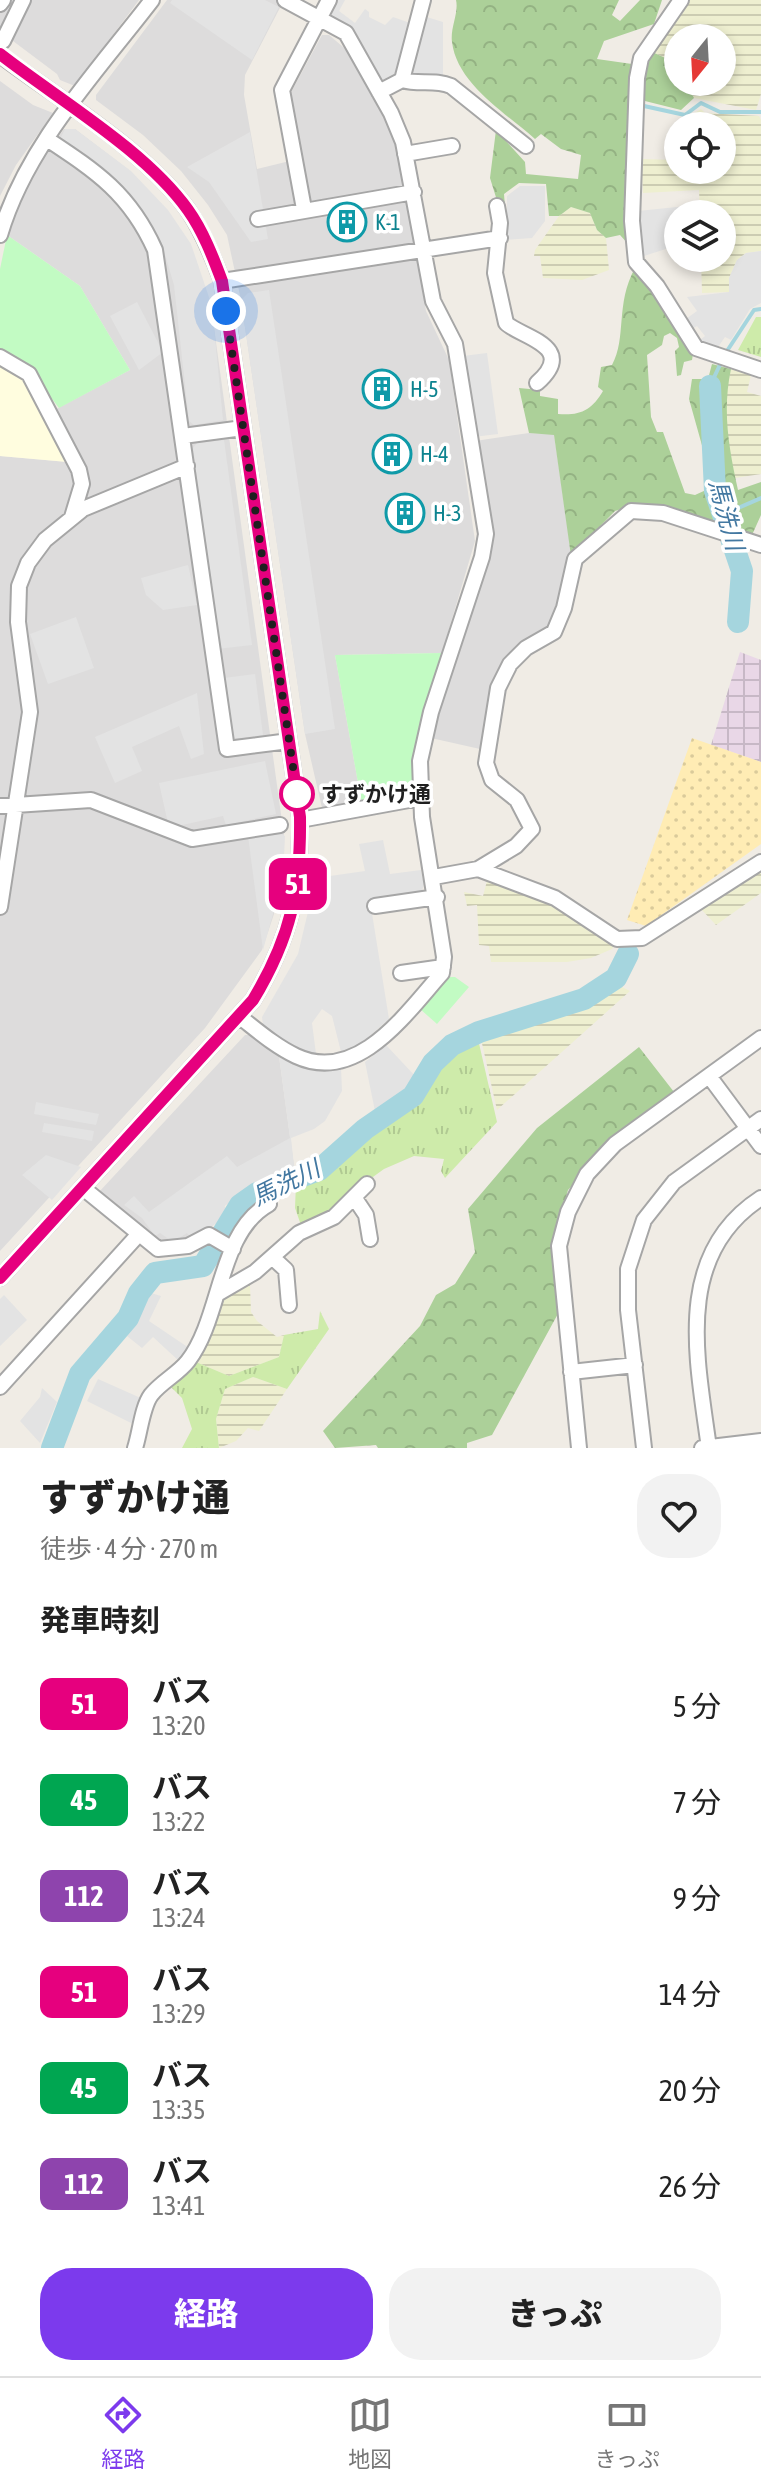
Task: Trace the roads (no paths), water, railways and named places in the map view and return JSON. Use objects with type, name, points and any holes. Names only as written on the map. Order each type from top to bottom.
[{"type":"street","points":[[0,1278],[240,1017],[274,964],[293,912],[299,879],[300,820],[222,281],[199,227],[176,194],[145,163],[69,107],[1,48],[23,0]]},
{"type":"street","points":[[0,235],[13,195],[47,139],[152,0]]},
{"type":"street","points":[[240,1017],[276,1045],[300,1058],[331,1062],[374,1046],[443,967],[437,897],[420,798],[420,761],[431,712],[482,557],[486,534],[455,344],[433,301],[414,192],[391,113],[346,33],[285,0]]},
{"type":"street","points":[[304,209],[282,90],[329,0]]},
{"type":"street","points":[[402,80],[423,0]]},
{"type":"street","points":[[681,0],[655,34],[639,68],[634,131],[633,252],[696,348],[721,359],[761,370]]},
{"type":"street","points":[[379,92],[402,80],[416,84],[440,82],[451,86],[526,146]]},
{"type":"street","points":[[47,139],[109,182],[129,203],[150,240],[161,273],[227,749],[289,741]]},
{"type":"street","points":[[405,154],[452,146]]},
{"type":"street","points":[[258,219],[414,192]]},
{"type":"street","points":[[497,206],[500,238],[495,273],[506,323],[534,336],[548,353],[550,363],[546,375],[537,383]]},
{"type":"street","points":[[222,281],[500,238]]},
{"type":"street","points":[[0,357],[29,374],[79,470],[82,484],[72,517]]},
{"type":"street","points":[[183,436],[243,428]]},
{"type":"street","points":[[0,907],[30,712],[18,622],[19,586],[28,563],[45,540],[72,517],[101,500],[187,466]]},
{"type":"street","points":[[434,877],[478,869],[516,846],[532,829],[517,800],[492,780],[486,752],[498,688],[510,664],[526,648],[554,632],[564,608],[575,559],[631,511],[663,513],[761,545]]},
{"type":"street","points":[[300,820],[420,798]]},
{"type":"street","points":[[0,806],[91,800],[192,839],[280,825]]},
{"type":"street","points":[[478,869],[555,898],[617,939],[631,940],[642,938],[761,862]]},
{"type":"street","points":[[375,906],[437,897]]},
{"type":"street","points":[[401,973],[443,967]]},
{"type":"street","points":[[579,1448],[559,1246],[568,1212],[587,1174],[615,1144],[761,1038]]},
{"type":"street","points":[[709,1076],[761,1146]]},
{"type":"street","points":[[644,1448],[628,1269],[644,1220],[674,1182],[761,1119]]},
{"type":"street","points":[[219,1293],[272,1257],[299,1233],[334,1217],[367,1184]]},
{"type":"street","points":[[83,1188],[158,1249],[172,1250],[209,1235],[233,1249]]},
{"type":"street","points":[[354,1197],[366,1215],[370,1239]]},
{"type":"street","points":[[708,1448],[695,1324],[697,1293],[710,1257],[736,1214],[761,1198]]},
{"type":"street","points":[[135,1448],[149,1396],[189,1360],[219,1293],[233,1249],[255,1212],[269,1204]]},
{"type":"street","points":[[0,1387],[138,1235]]},
{"type":"street","points":[[272,1257],[286,1270],[289,1305]]},
{"type":"street","points":[[571,1372],[635,1365]]},
{"type":"street","points":[[702,1448],[761,1441]]},
{"type":"waterway","points":[[644,106],[685,115],[701,103],[720,112],[761,112]]},
{"type":"waterway","points":[[710,386],[725,354],[754,310],[761,309]]},
{"type":"waterway","name":"馬洗川","points":[[710,386],[715,491],[742,571],[738,622]]},
{"type":"waterway","points":[[722,515],[761,498]]},
{"type":"waterway","name":"馬洗川","points":[[52,1448],[80,1374],[128,1318],[139,1293],[155,1273],[203,1266],[240,1205],[257,1193],[319,1170],[365,1129],[413,1096],[433,1063],[452,1045],[479,1032],[584,999],[616,978],[628,954]]},
{"type":"place","name":"K-1","points":[[347,222]]},
{"type":"place","name":"H-5","points":[[382,389]]},
{"type":"place","name":"H-4","points":[[392,454]]},
{"type":"place","name":"H-3","points":[[405,513]]},
{"type":"place","name":"すずかけ通","points":[[297,794]]}]
